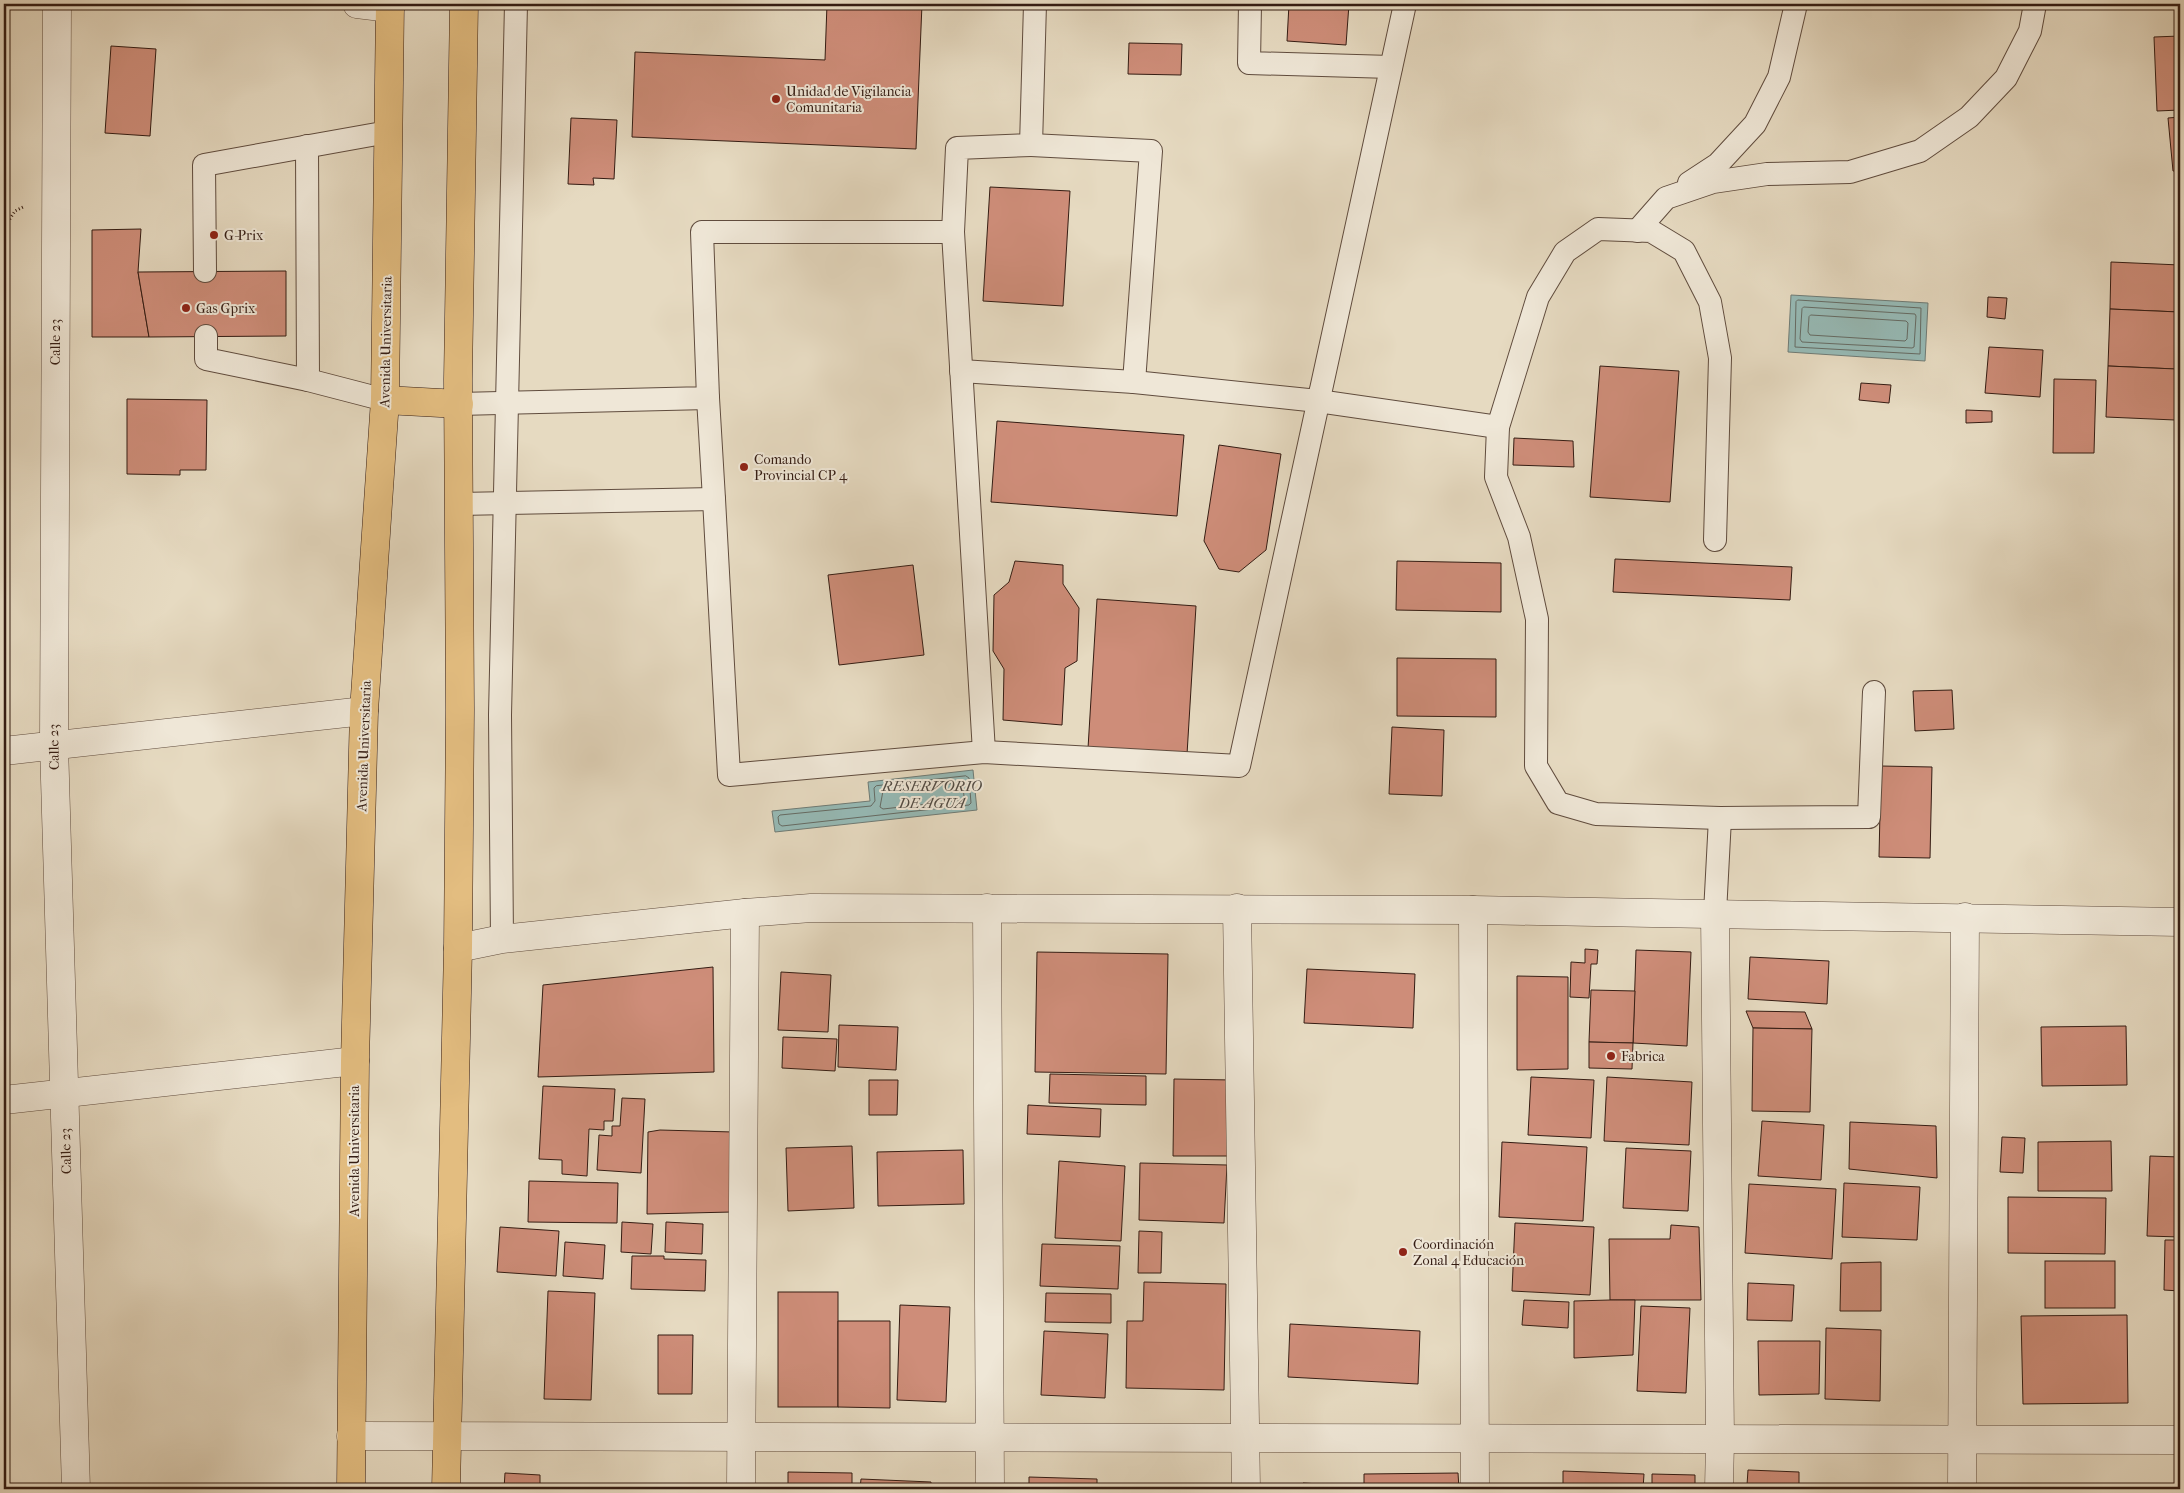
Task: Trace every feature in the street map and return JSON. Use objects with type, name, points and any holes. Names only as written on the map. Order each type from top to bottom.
[{"type":"main road","points":[[446,1489],[458,948],[459,404],[464,4]]},
{"type":"main road","name":"Avenida Universitaria","points":[[351,1489],[354,1061],[364,711],[385,400],[390,6]]},
{"type":"main road","points":[[385,400],[459,404]]},
{"type":"street","name":"Calle 23","points":[[57,4],[54,745],[76,1489]]},
{"type":"street","points":[[357,4],[390,6]]},
{"type":"street","points":[[4,752],[364,711]]},
{"type":"street","points":[[458,948],[502,939],[745,913],[811,908],[1473,910],[2180,922]]},
{"type":"street","points":[[987,908],[990,1489]]},
{"type":"street","points":[[1238,908],[1246,1489]]},
{"type":"street","points":[[1473,910],[1475,1489]]},
{"type":"street","points":[[741,1489],[745,913]]},
{"type":"street","points":[[1715,913],[1719,1489]]},
{"type":"street","points":[[1962,1489],[1965,917]]},
{"type":"street","points":[[4,1100],[354,1061]]},
{"type":"street","points":[[351,1436],[2180,1440]]},
{"type":"lane","points":[[502,939],[500,714],[516,4]]},
{"type":"lane","points":[[1031,145],[1035,4]]},
{"type":"lane","points":[[1250,4],[1249,63],[1391,66]]},
{"type":"lane","points":[[954,232],[702,232],[708,398],[729,775],[984,752],[1239,766],[1405,4]]},
{"type":"lane","points":[[1636,231],[1666,198],[1718,164],[1755,124],[1779,77],[1796,4]]},
{"type":"lane","points":[[1666,198],[1714,182],[1767,174],[1850,172],[1920,151],[1969,117],[2006,78],[2030,30],[2036,4]]},
{"type":"lane","points":[[205,271],[204,165],[388,132]]},
{"type":"lane","points":[[984,752],[954,232],[957,148],[1031,145],[1151,151],[1134,382]]},
{"type":"lane","points":[[306,146],[308,380]]},
{"type":"lane","points":[[1715,540],[1720,358],[1710,302],[1684,251],[1651,232],[1598,229],[1565,252],[1538,297],[1498,427],[1496,477],[1519,537],[1537,619],[1536,766],[1558,802],[1596,814],[1720,818],[1869,817],[1874,692]]},
{"type":"lane","points":[[206,336],[206,358],[308,380],[385,400]]},
{"type":"lane","points":[[961,371],[1134,382],[1318,401],[1498,427]]},
{"type":"lane","points":[[459,404],[708,398]]},
{"type":"lane","points":[[459,504],[714,499]]},
{"type":"lane","points":[[1715,913],[1720,818]]},
{"type":"water","points":[[1791,295],[1928,303],[1925,361],[1788,352]]},
{"type":"water","name":"RESERVORIO DE AGUA","points":[[973,770],[977,810],[775,832],[772,811],[870,801],[868,782]]},
{"type":"building","name":"Unidad de Vigilancia Comunitaria","points":[[827,4],[922,4],[916,149],[632,137],[635,52],[825,60]]},
{"type":"building","points":[[1289,4],[1349,4],[1346,45],[1287,41]]},
{"type":"building","points":[[2180,36],[2180,110],[2157,111],[2154,37]]},
{"type":"building","points":[[1129,43],[1182,44],[1181,75],[1128,74]]},
{"type":"building","points":[[111,46],[156,49],[150,136],[105,133]]},
{"type":"building","points":[[2180,117],[2180,171],[2173,171],[2168,118]]},
{"type":"building","points":[[571,118],[617,120],[614,179],[593,178],[594,185],[568,184]]},
{"type":"building","points":[[990,187],[1070,191],[1063,306],[983,301]]},
{"type":"building","points":[[141,229],[138,272],[149,337],[92,337],[92,230]]},
{"type":"building","points":[[2111,262],[2180,265],[2179,312],[2110,309]]},
{"type":"building","points":[[286,271],[286,336],[149,337],[138,272]]},
{"type":"building","points":[[1988,297],[2007,298],[2005,319],[1987,317]]},
{"type":"building","points":[[2110,309],[2179,312],[2176,369],[2108,366]]},
{"type":"building","points":[[1989,347],[2043,350],[2040,397],[1985,393]]},
{"type":"building","points":[[1600,366],[1679,371],[1670,502],[1590,497]]},
{"type":"building","points":[[2108,366],[2176,369],[2175,420],[2106,417]]},
{"type":"building","points":[[2054,379],[2096,380],[2094,453],[2053,453]]},
{"type":"building","points":[[1861,383],[1891,385],[1889,403],[1859,400]]},
{"type":"building","points":[[127,399],[207,400],[206,470],[180,470],[180,475],[127,474]]},
{"type":"building","points":[[1966,410],[1992,411],[1992,422],[1966,423]]},
{"type":"building","points":[[997,421],[1184,435],[1177,516],[991,502]]},
{"type":"building","points":[[1514,438],[1573,441],[1574,467],[1513,465]]},
{"type":"building","points":[[1219,445],[1281,454],[1266,550],[1239,572],[1219,569],[1204,541]]},
{"type":"building","points":[[1615,559],[1792,567],[1790,600],[1613,592]]},
{"type":"building","points":[[1015,561],[1063,565],[1063,584],[1079,608],[1077,661],[1065,668],[1062,725],[1003,720],[1004,669],[993,651],[994,595],[1009,582]]},
{"type":"building","points":[[1397,561],[1501,563],[1501,612],[1396,610]]},
{"type":"building","points":[[913,565],[924,655],[839,665],[828,575]]},
{"type":"building","points":[[1097,599],[1196,606],[1186,771],[1087,765]]},
{"type":"building","points":[[1397,658],[1496,659],[1496,717],[1397,716]]},
{"type":"building","points":[[1952,690],[1954,729],[1915,731],[1913,691]]},
{"type":"building","points":[[1392,727],[1444,730],[1442,796],[1389,794]]},
{"type":"building","points":[[1881,766],[1932,767],[1930,858],[1879,857]]},
{"type":"building","points":[[1585,949],[1598,950],[1597,964],[1591,964],[1589,998],[1570,997],[1571,962],[1585,963]]},
{"type":"building","points":[[1636,950],[1691,952],[1687,1046],[1633,1043]]},
{"type":"building","points":[[1037,952],[1168,954],[1166,1074],[1035,1072]]},
{"type":"building","points":[[1750,957],[1829,961],[1827,1004],[1748,999]]},
{"type":"building","points":[[713,967],[714,1072],[538,1077],[543,985]]},
{"type":"building","points":[[1307,969],[1415,974],[1413,1028],[1304,1023]]},
{"type":"building","points":[[781,972],[831,975],[828,1032],[778,1030]]},
{"type":"building","points":[[1517,976],[1568,977],[1568,1069],[1517,1070]]},
{"type":"building","points":[[1591,990],[1635,991],[1633,1043],[1589,1042]]},
{"type":"building","points":[[1746,1011],[1805,1012],[1812,1029],[1753,1028]]},
{"type":"building","points":[[839,1025],[898,1027],[896,1070],[838,1067]]},
{"type":"building","points":[[2126,1026],[2127,1085],[2042,1086],[2041,1027]]},
{"type":"building","points":[[1753,1028],[1812,1029],[1810,1112],[1752,1111]]},
{"type":"building","points":[[783,1037],[837,1039],[835,1071],[782,1068]]},
{"type":"building","name":"Fabrica","points":[[1589,1042],[1633,1043],[1632,1069],[1589,1068]]},
{"type":"building","points":[[1050,1074],[1146,1076],[1146,1105],[1049,1103]]},
{"type":"building","points":[[1531,1077],[1594,1080],[1591,1138],[1528,1135]]},
{"type":"building","points":[[1607,1077],[1692,1082],[1689,1145],[1604,1141]]},
{"type":"building","points":[[1174,1079],[1232,1080],[1231,1156],[1173,1156]]},
{"type":"building","points":[[869,1080],[898,1080],[897,1115],[869,1115]]},
{"type":"building","points":[[543,1086],[615,1089],[613,1121],[604,1121],[604,1130],[589,1129],[587,1176],[562,1174],[562,1160],[539,1159]]},
{"type":"building","points":[[622,1098],[645,1099],[641,1173],[597,1170],[599,1135],[612,1136],[612,1126],[620,1126]]},
{"type":"building","points":[[1028,1105],[1101,1109],[1100,1137],[1027,1134]]},
{"type":"building","points":[[1762,1121],[1824,1125],[1821,1180],[1758,1176]]},
{"type":"building","points":[[1850,1122],[1936,1126],[1937,1178],[1849,1169]]},
{"type":"building","points":[[660,1130],[733,1132],[732,1212],[647,1214],[648,1132]]},
{"type":"building","points":[[2002,1137],[2025,1138],[2023,1173],[2000,1172]]},
{"type":"building","points":[[2111,1141],[2112,1191],[2038,1191],[2038,1142]]},
{"type":"building","points":[[1502,1142],[1587,1147],[1583,1221],[1499,1217]]},
{"type":"building","points":[[852,1146],[854,1208],[788,1211],[786,1148]]},
{"type":"building","points":[[1626,1148],[1691,1151],[1688,1211],[1623,1208]]},
{"type":"building","points":[[963,1150],[964,1204],[878,1206],[877,1152]]},
{"type":"building","points":[[2150,1156],[2180,1157],[2180,1237],[2147,1236]]},
{"type":"building","points":[[1059,1161],[1125,1166],[1121,1241],[1055,1238]]},
{"type":"building","points":[[1140,1163],[1227,1165],[1224,1223],[1139,1220]]},
{"type":"building","points":[[529,1181],[618,1183],[617,1223],[528,1222]]},
{"type":"building","points":[[1844,1183],[1920,1187],[1917,1240],[1842,1237]]},
{"type":"building","points":[[1749,1184],[1836,1189],[1832,1259],[1745,1253]]},
{"type":"building","points":[[2008,1197],[2106,1198],[2105,1254],[2008,1253]]},
{"type":"building","points":[[622,1222],[653,1224],[651,1254],[621,1252]]},
{"type":"building","points":[[666,1222],[703,1224],[702,1254],[665,1252]]},
{"type":"building","points":[[1515,1223],[1594,1227],[1590,1295],[1512,1291]]},
{"type":"building","points":[[1671,1225],[1699,1227],[1701,1300],[1610,1300],[1609,1239],[1670,1239]]},
{"type":"building","points":[[500,1227],[559,1231],[556,1276],[497,1272]]},
{"type":"building","points":[[1139,1231],[1162,1232],[1161,1273],[1138,1273]]},
{"type":"building","points":[[2165,1240],[2180,1240],[2180,1291],[2164,1290]]},
{"type":"building","points":[[565,1242],[605,1245],[603,1279],[563,1276]]},
{"type":"building","points":[[1042,1244],[1120,1246],[1118,1289],[1040,1286]]},
{"type":"building","points":[[632,1256],[664,1256],[664,1259],[706,1260],[705,1291],[631,1289]]},
{"type":"building","points":[[2045,1261],[2115,1261],[2115,1308],[2045,1308]]},
{"type":"building","points":[[1881,1262],[1881,1311],[1840,1311],[1841,1263]]},
{"type":"building","points":[[1144,1282],[1226,1284],[1224,1390],[1126,1388],[1127,1321],[1143,1321]]},
{"type":"building","points":[[1748,1283],[1794,1285],[1792,1321],[1747,1320]]},
{"type":"building","points":[[548,1291],[595,1293],[591,1400],[544,1399]]},
{"type":"building","points":[[778,1292],[838,1292],[838,1407],[778,1407]]},
{"type":"building","points":[[1046,1293],[1111,1294],[1111,1323],[1045,1322]]},
{"type":"building","points":[[1524,1300],[1569,1302],[1568,1328],[1522,1325]]},
{"type":"building","points":[[1635,1300],[1633,1355],[1574,1358],[1574,1301]]},
{"type":"building","points":[[900,1305],[950,1307],[946,1402],[897,1400]]},
{"type":"building","points":[[1641,1306],[1690,1308],[1686,1393],[1637,1391]]},
{"type":"building","points":[[2127,1315],[2128,1403],[2023,1404],[2021,1316]]},
{"type":"building","points":[[838,1321],[890,1321],[890,1408],[838,1407]]},
{"type":"building","points":[[1290,1324],[1420,1331],[1418,1384],[1288,1377]]},
{"type":"building","points":[[1826,1328],[1881,1330],[1880,1401],[1825,1399]]},
{"type":"building","points":[[1044,1331],[1108,1334],[1105,1398],[1041,1395]]},
{"type":"building","points":[[658,1335],[693,1335],[692,1394],[658,1394]]},
{"type":"building","points":[[1758,1341],[1820,1341],[1819,1394],[1759,1395]]},
{"type":"building","points":[[1748,1470],[1799,1472],[1799,1487],[1747,1485]]},
{"type":"building","points":[[1563,1471],[1644,1474],[1643,1489],[1563,1489]]},
{"type":"building","points":[[788,1472],[852,1473],[852,1489],[788,1489]]},
{"type":"building","points":[[505,1473],[540,1475],[540,1489],[504,1489]]},
{"type":"building","points":[[1458,1473],[1459,1489],[1364,1489],[1364,1474]]},
{"type":"building","points":[[1652,1474],[1695,1475],[1695,1489],[1652,1489]]},
{"type":"building","points":[[1029,1477],[1097,1479],[1097,1489],[1029,1489]]},
{"type":"building","points":[[861,1479],[931,1482],[931,1489],[860,1489]]},
{"type":"building","points":[[1303,1483],[1355,1486],[1355,1489],[1303,1489]]},
{"type":"place","name":"Unidad de Vigilancia Comunitaria","points":[[776,99]]},
{"type":"place","name":"G-Prix","points":[[214,235]]},
{"type":"place","name":"Gas Gprix","points":[[186,308]]},
{"type":"place","name":"Comando Provincial CP 4","points":[[744,467]]},
{"type":"place","name":"Fabrica","points":[[1611,1056]]},
{"type":"place","name":"Coordinación Zonal 4 Educación","points":[[1403,1252]]}]
